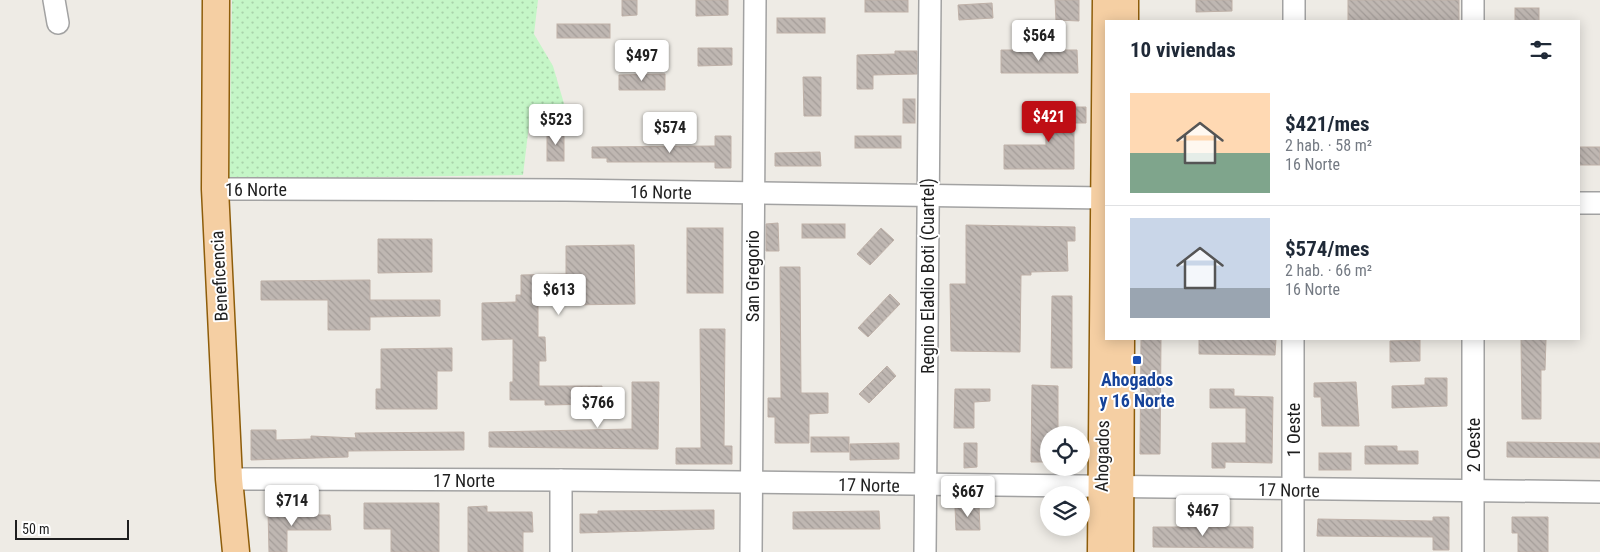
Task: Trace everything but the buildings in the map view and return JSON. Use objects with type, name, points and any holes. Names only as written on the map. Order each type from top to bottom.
[{"type":"main road","name":"Beneficencia","points":[[216,0],[215,189],[229,479],[236,552]]},
{"type":"main road","name":"Ahogados","points":[[1106,0],[1106,20]]},
{"type":"main road","points":[[1125,0],[1125,20]]},
{"type":"main road","name":"Ahogados","points":[[1108,340],[1112,488],[1120,552]]},
{"type":"main road","name":"Ahogados","points":[[1101,552],[1112,488],[1121,340]]},
{"type":"street","points":[[54,0],[58,23]]},
{"type":"street","name":"San Gregorio","points":[[751,552],[752,194],[755,0]]},
{"type":"street","name":"Regino Eladio Boti (Cuartel)","points":[[925,552],[930,0]]},
{"type":"street","points":[[1294,0],[1294,20]]},
{"type":"street","points":[[1473,0],[1473,20]]},
{"type":"street","name":"16 Norte","points":[[215,189],[556,190],[1105,198]]},
{"type":"street","points":[[1580,203],[1600,204]]},
{"type":"street","name":"1 Oeste","points":[[1293,340],[1293,552]]},
{"type":"street","name":"2 Oeste","points":[[1472,552],[1473,340]]},
{"type":"street","name":"17 Norte","points":[[229,479],[561,480],[926,486],[1600,492]]},
{"type":"street","points":[[560,552],[561,480]]},
{"type":"green space","points":[[232,0],[538,0],[534,34],[553,66],[565,107],[531,108],[523,175],[229,179]]},
{"type":"place","name":"Ahogados y 16 Norte","points":[[1137,360]]}]
